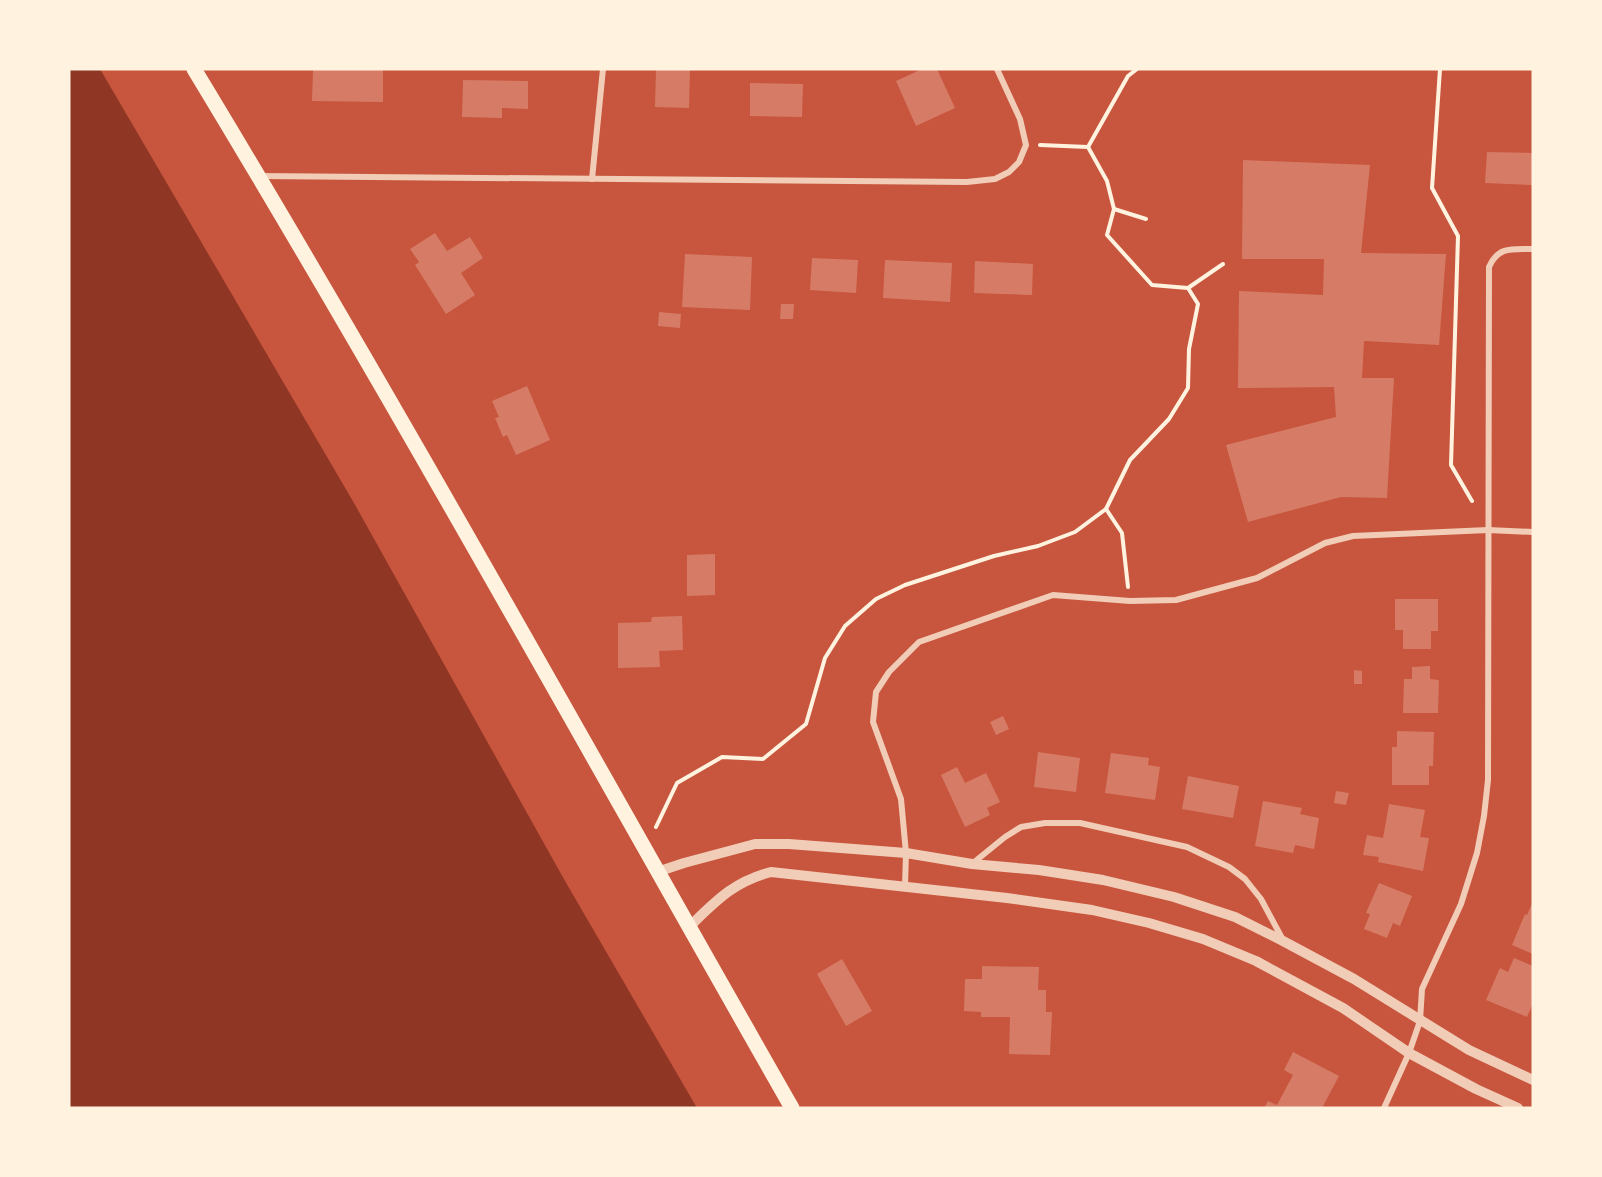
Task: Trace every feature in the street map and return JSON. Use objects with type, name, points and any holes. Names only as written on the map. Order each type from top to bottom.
[{"type":"main road","points":[[194,69],[259,176],[413,442],[792,1108]]},
{"type":"street","points":[[592,179],[603,69]]},
{"type":"street","points":[[259,176],[966,182],[995,179],[1009,172],[1018,162],[1026,145],[1020,119],[997,69]]},
{"type":"street","points":[[1384,1108],[1409,1053],[1420,1021],[1422,989],[1461,904],[1477,853],[1484,816],[1488,780],[1489,267],[1493,257],[1506,249],[1533,249]]},
{"type":"street","points":[[905,886],[906,853],[901,799],[873,722],[876,692],[889,672],[919,642],[1053,595],[1130,601],[1176,600],[1257,578],[1325,543],[1353,536],[1488,530],[1533,532]]},
{"type":"street","points":[[972,864],[1021,827],[1045,823],[1080,824],[1187,847],[1219,861],[1245,879],[1261,899],[1283,941]]},
{"type":"street","points":[[657,872],[755,844],[789,843],[906,853],[972,864],[1039,870],[1103,880],[1174,897],[1234,917],[1354,980],[1469,1050],[1533,1080]]},
{"type":"street","points":[[689,927],[722,895],[749,878],[771,872],[905,886],[1092,910],[1149,923],[1203,939],[1256,961],[1343,1008],[1409,1053],[1476,1089],[1518,1108]]},
{"type":"path","points":[[1088,147],[1128,76],[1137,69]]},
{"type":"path","points":[[1440,69],[1432,188],[1458,236],[1451,465],[1488,530]]},
{"type":"path","points":[[1026,145],[1088,147]]},
{"type":"path","points":[[1088,147],[1107,181],[1114,209],[1107,235],[1152,285],[1188,288],[1223,264]]},
{"type":"path","points":[[1114,209],[1146,219]]},
{"type":"path","points":[[645,850],[677,783],[722,757],[763,759],[806,724],[825,658],[845,626],[876,599],[905,585],[993,556],[1038,546],[1075,532],[1106,509],[1130,460],[1169,419],[1188,388],[1189,349],[1198,304],[1188,288]]},
{"type":"path","points":[[1106,509],[1122,533],[1130,601]]},
{"type":"shaded area","points":[[69,69],[100,69],[354,503],[565,881],[697,1108],[69,1108]]},
{"type":"building","points":[[313,69],[383,69],[383,102],[312,101]]},
{"type":"building","points":[[656,69],[690,69],[689,108],[655,107]]},
{"type":"building","points":[[922,69],[937,69],[955,108],[916,126],[896,81]]},
{"type":"building","points":[[463,80],[528,81],[528,109],[502,108],[502,118],[462,117]]},
{"type":"building","points":[[750,83],[803,84],[802,117],[750,116]]},
{"type":"building","points":[[1487,152],[1533,153],[1533,185],[1485,183]]},
{"type":"building","points":[[1243,160],[1370,165],[1361,253],[1446,254],[1439,345],[1364,341],[1362,378],[1394,378],[1387,498],[1341,497],[1248,522],[1226,445],[1336,417],[1334,387],[1238,388],[1239,291],[1323,295],[1324,259],[1242,259]]},
{"type":"building","points":[[435,233],[447,251],[470,237],[483,258],[461,273],[475,295],[446,314],[415,265],[419,262],[410,249]]},
{"type":"building","points":[[685,254],[752,257],[750,310],[682,307]]},
{"type":"building","points":[[812,258],[858,260],[856,293],[810,290]]},
{"type":"building","points":[[885,260],[952,263],[950,302],[883,298]]},
{"type":"building","points":[[975,261],[1033,264],[1032,295],[974,293]]},
{"type":"building","points":[[781,304],[794,304],[793,319],[780,319]]},
{"type":"building","points":[[659,312],[681,314],[680,328],[658,326]]},
{"type":"building","points":[[527,386],[550,440],[516,455],[507,435],[503,437],[495,418],[499,417],[492,401]]},
{"type":"building","points":[[715,554],[715,595],[687,596],[687,555]]},
{"type":"building","points":[[1395,599],[1438,599],[1438,631],[1431,631],[1431,649],[1403,649],[1403,630],[1395,630]]},
{"type":"building","points":[[682,616],[683,650],[659,651],[660,667],[618,668],[618,623],[651,622],[652,617]]},
{"type":"building","points":[[1430,666],[1430,679],[1439,680],[1438,713],[1403,713],[1404,679],[1412,679],[1412,667]]},
{"type":"building","points":[[1354,670],[1362,671],[1362,684],[1354,684]]},
{"type":"building","points":[[1003,716],[1009,729],[996,735],[990,722]]},
{"type":"building","points":[[1397,731],[1434,732],[1433,766],[1429,766],[1429,785],[1392,785],[1392,747],[1397,747]]},
{"type":"building","points":[[1038,752],[1080,758],[1076,792],[1034,787]]},
{"type":"building","points":[[1111,753],[1149,758],[1148,765],[1160,767],[1155,800],[1105,793]]},
{"type":"building","points":[[957,767],[965,783],[986,773],[1000,802],[987,808],[990,815],[965,827],[941,775]]},
{"type":"building","points":[[1188,776],[1239,786],[1233,818],[1182,809]]},
{"type":"building","points":[[1336,791],[1349,793],[1346,805],[1334,803]]},
{"type":"building","points":[[1263,801],[1302,808],[1300,814],[1319,818],[1314,849],[1295,845],[1293,853],[1255,846]]},
{"type":"building","points":[[1389,804],[1425,810],[1420,837],[1429,838],[1423,871],[1378,862],[1379,857],[1363,855],[1367,835],[1383,838]]},
{"type":"building","points":[[1379,883],[1412,896],[1400,926],[1393,923],[1387,938],[1364,929],[1370,914],[1366,913]]},
{"type":"building","points":[[1533,901],[1533,954],[1512,945]]},
{"type":"building","points":[[1514,958],[1533,966],[1533,1003],[1527,1017],[1486,1000],[1500,968],[1508,972]]},
{"type":"building","points":[[842,959],[872,1011],[846,1026],[817,974]]},
{"type":"building","points":[[982,966],[1039,967],[1038,990],[1046,990],[1046,1012],[1052,1012],[1050,1055],[1009,1054],[1010,1017],[981,1017],[981,1012],[964,1011],[965,979],[982,979]]},
{"type":"building","points":[[1293,1052],[1339,1076],[1322,1108],[1264,1108],[1268,1101],[1277,1105],[1293,1075],[1284,1070]]}]
